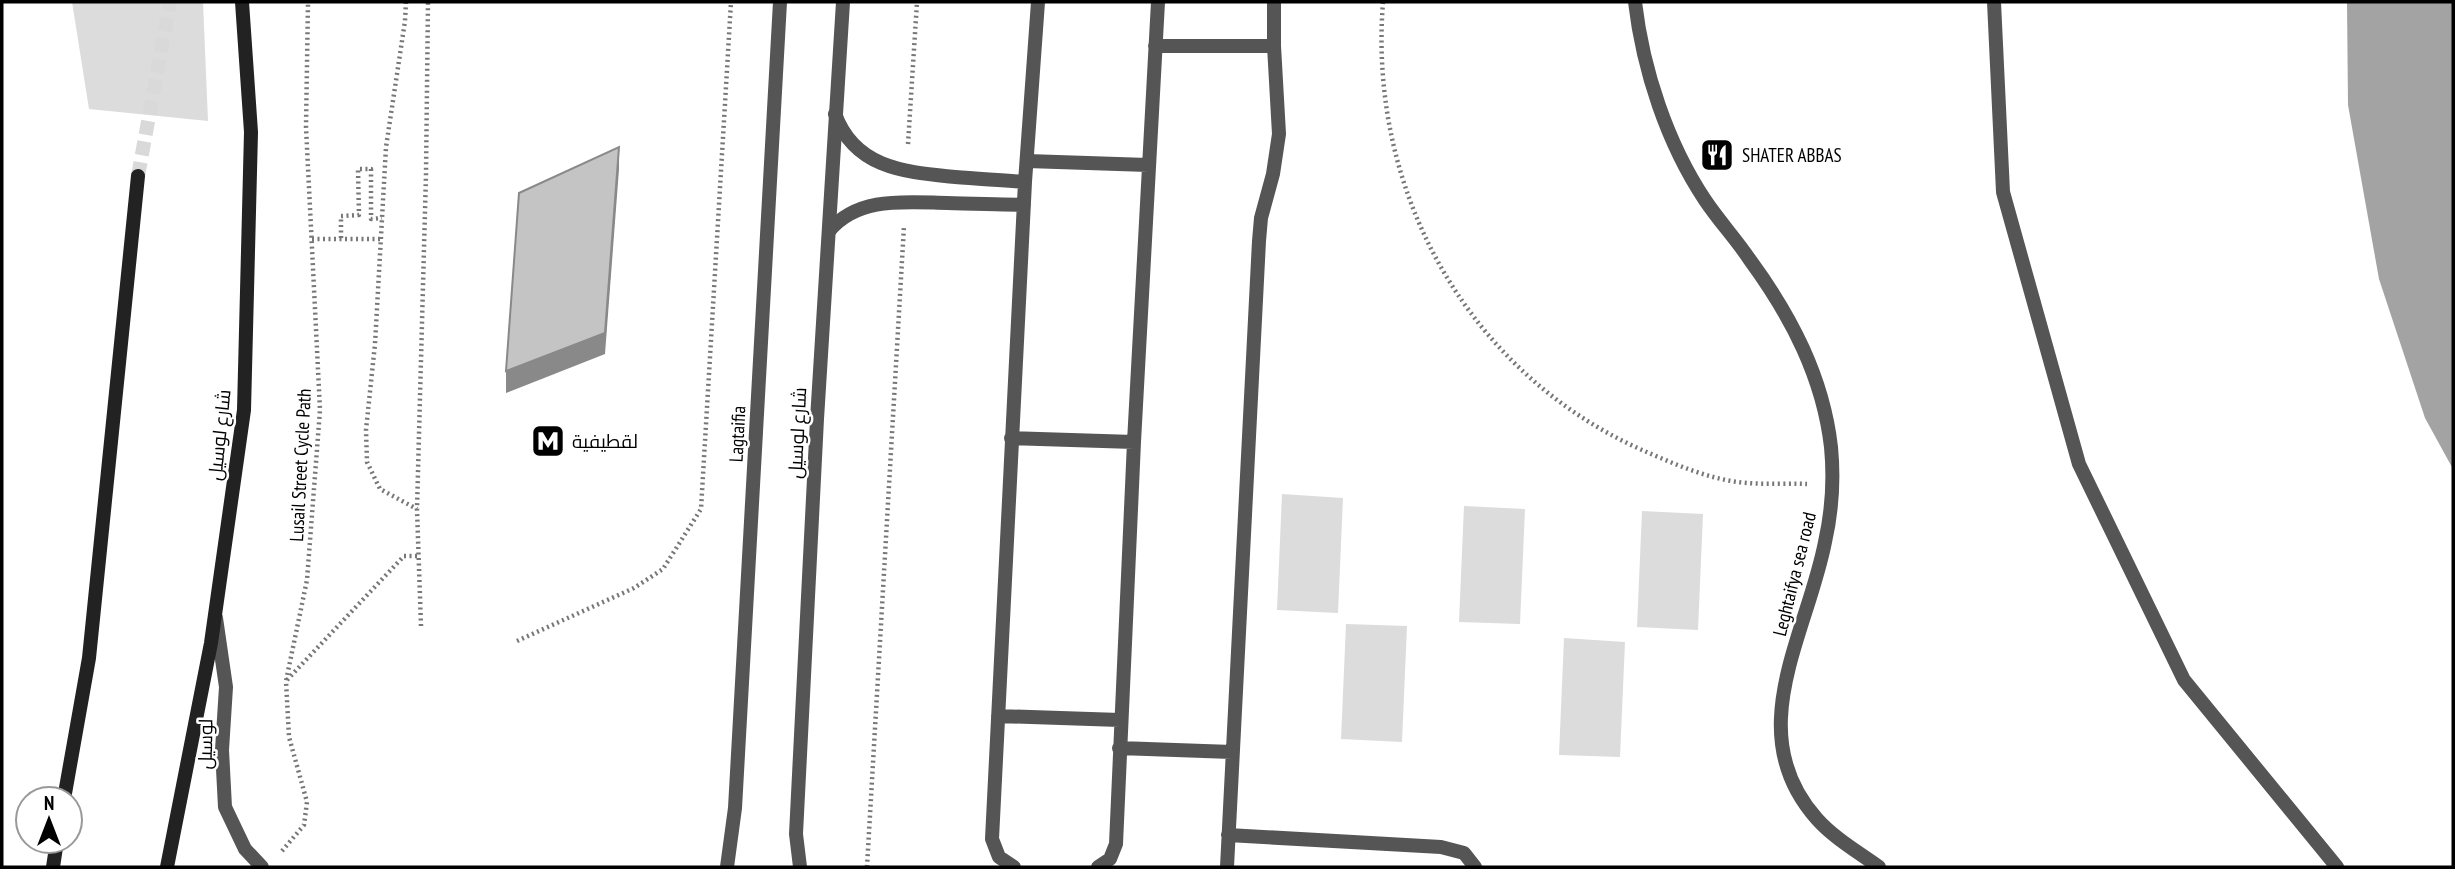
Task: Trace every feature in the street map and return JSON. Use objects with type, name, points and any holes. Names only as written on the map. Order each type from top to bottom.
[{"type":"street","name":"شارع لوسيل","points":[[167,867],[215,610],[244,410],[251,132],[242,2]]},
{"type":"street","name":"Lagtaifia","points":[[727,867],[735,808],[780,2]]},
{"type":"street","name":"شارع لوسيل","points":[[800,867],[796,834],[843,2]]},
{"type":"street","points":[[1014,867],[999,857],[992,839],[1025,182],[1038,2]]},
{"type":"street","points":[[1098,867],[1110,859],[1116,844],[1133,442],[1158,2]]},
{"type":"street","points":[[1227,867],[1261,218],[1277,154],[1279,134],[1274,47],[1275,2]]},
{"type":"street","name":"Leghtaifya sea road","points":[[1635,2],[1647,63],[1661,111],[1681,156],[1704,200],[1751,260],[1786,315],[1803,346],[1826,414],[1832,485],[1825,544],[1784,686],[1779,714],[1781,743],[1800,796],[1817,819],[1838,838],[1879,867]]},
{"type":"street","points":[[1994,2],[2003,192],[2080,464],[2184,680],[2337,867]]},
{"type":"street","points":[[1155,47],[1274,47]]},
{"type":"street","points":[[835,114],[841,130],[854,145],[870,157],[906,173],[1025,182]]},
{"type":"street","points":[[1027,161],[1148,165]]},
{"type":"street","points":[[66,785],[89,658],[138,176]]},
{"type":"street","points":[[829,231],[838,219],[853,211],[887,202],[1024,205]]},
{"type":"street","points":[[1011,438],[1133,442]]},
{"type":"street","name":"لوسيل","points":[[215,610],[226,687],[222,750],[225,807],[245,849],[262,867]]},
{"type":"street","points":[[998,716],[1120,720]]},
{"type":"street","points":[[1119,748],[1232,751]]},
{"type":"street","points":[[1228,835],[1441,847],[1464,853],[1475,867]]},
{"type":"path","name":"Lusail Street Cycle Path","points":[[279,854],[304,825],[307,802],[289,737],[286,681],[307,580],[320,410],[306,127],[308,2]]},
{"type":"path","points":[[405,2],[386,147],[366,430],[367,462],[380,489],[417,509]]},
{"type":"path","points":[[421,626],[417,509],[428,2]]},
{"type":"path","points":[[517,641],[634,588],[663,569],[701,509],[732,2]]},
{"type":"path","points":[[906,173],[917,2]]},
{"type":"path","points":[[1384,2],[1381,41],[1383,90],[1390,137],[1402,183],[1420,228],[1441,268],[1465,306],[1493,341],[1525,374],[1560,403],[1593,425],[1663,459],[1738,482],[1832,485]]},
{"type":"path","points":[[341,238],[341,216],[359,215],[358,169],[371,169],[371,219],[382,218]]},
{"type":"path","points":[[867,867],[904,202]]},
{"type":"path","points":[[312,239],[381,239]]},
{"type":"path","points":[[286,681],[404,556],[418,556]]},
{"type":"shaded area","points":[[72,2],[203,2],[208,121],[89,109]]},
{"type":"shaded area","points":[[2347,2],[2453,2],[2453,469],[2425,418],[2379,279],[2348,105]]},
{"type":"shaded area","points":[[1282,494],[1343,498],[1338,613],[1277,610]]},
{"type":"shaded area","points":[[1464,506],[1525,509],[1520,624],[1459,622]]},
{"type":"shaded area","points":[[1642,511],[1703,514],[1698,630],[1637,627]]},
{"type":"shaded area","points":[[1346,624],[1407,626],[1402,742],[1341,739]]},
{"type":"shaded area","points":[[1564,638],[1625,642],[1620,757],[1559,755]]},
{"type":"building","points":[[619,147],[605,333],[506,371],[519,193]]},
{"type":"tunnel","points":[[138,176],[170,2]]},
{"type":"place","name":"SHATER ABBAS","points":[[1717,155]]},
{"type":"place","name":"لقطيفية","points":[[548,441]]}]
